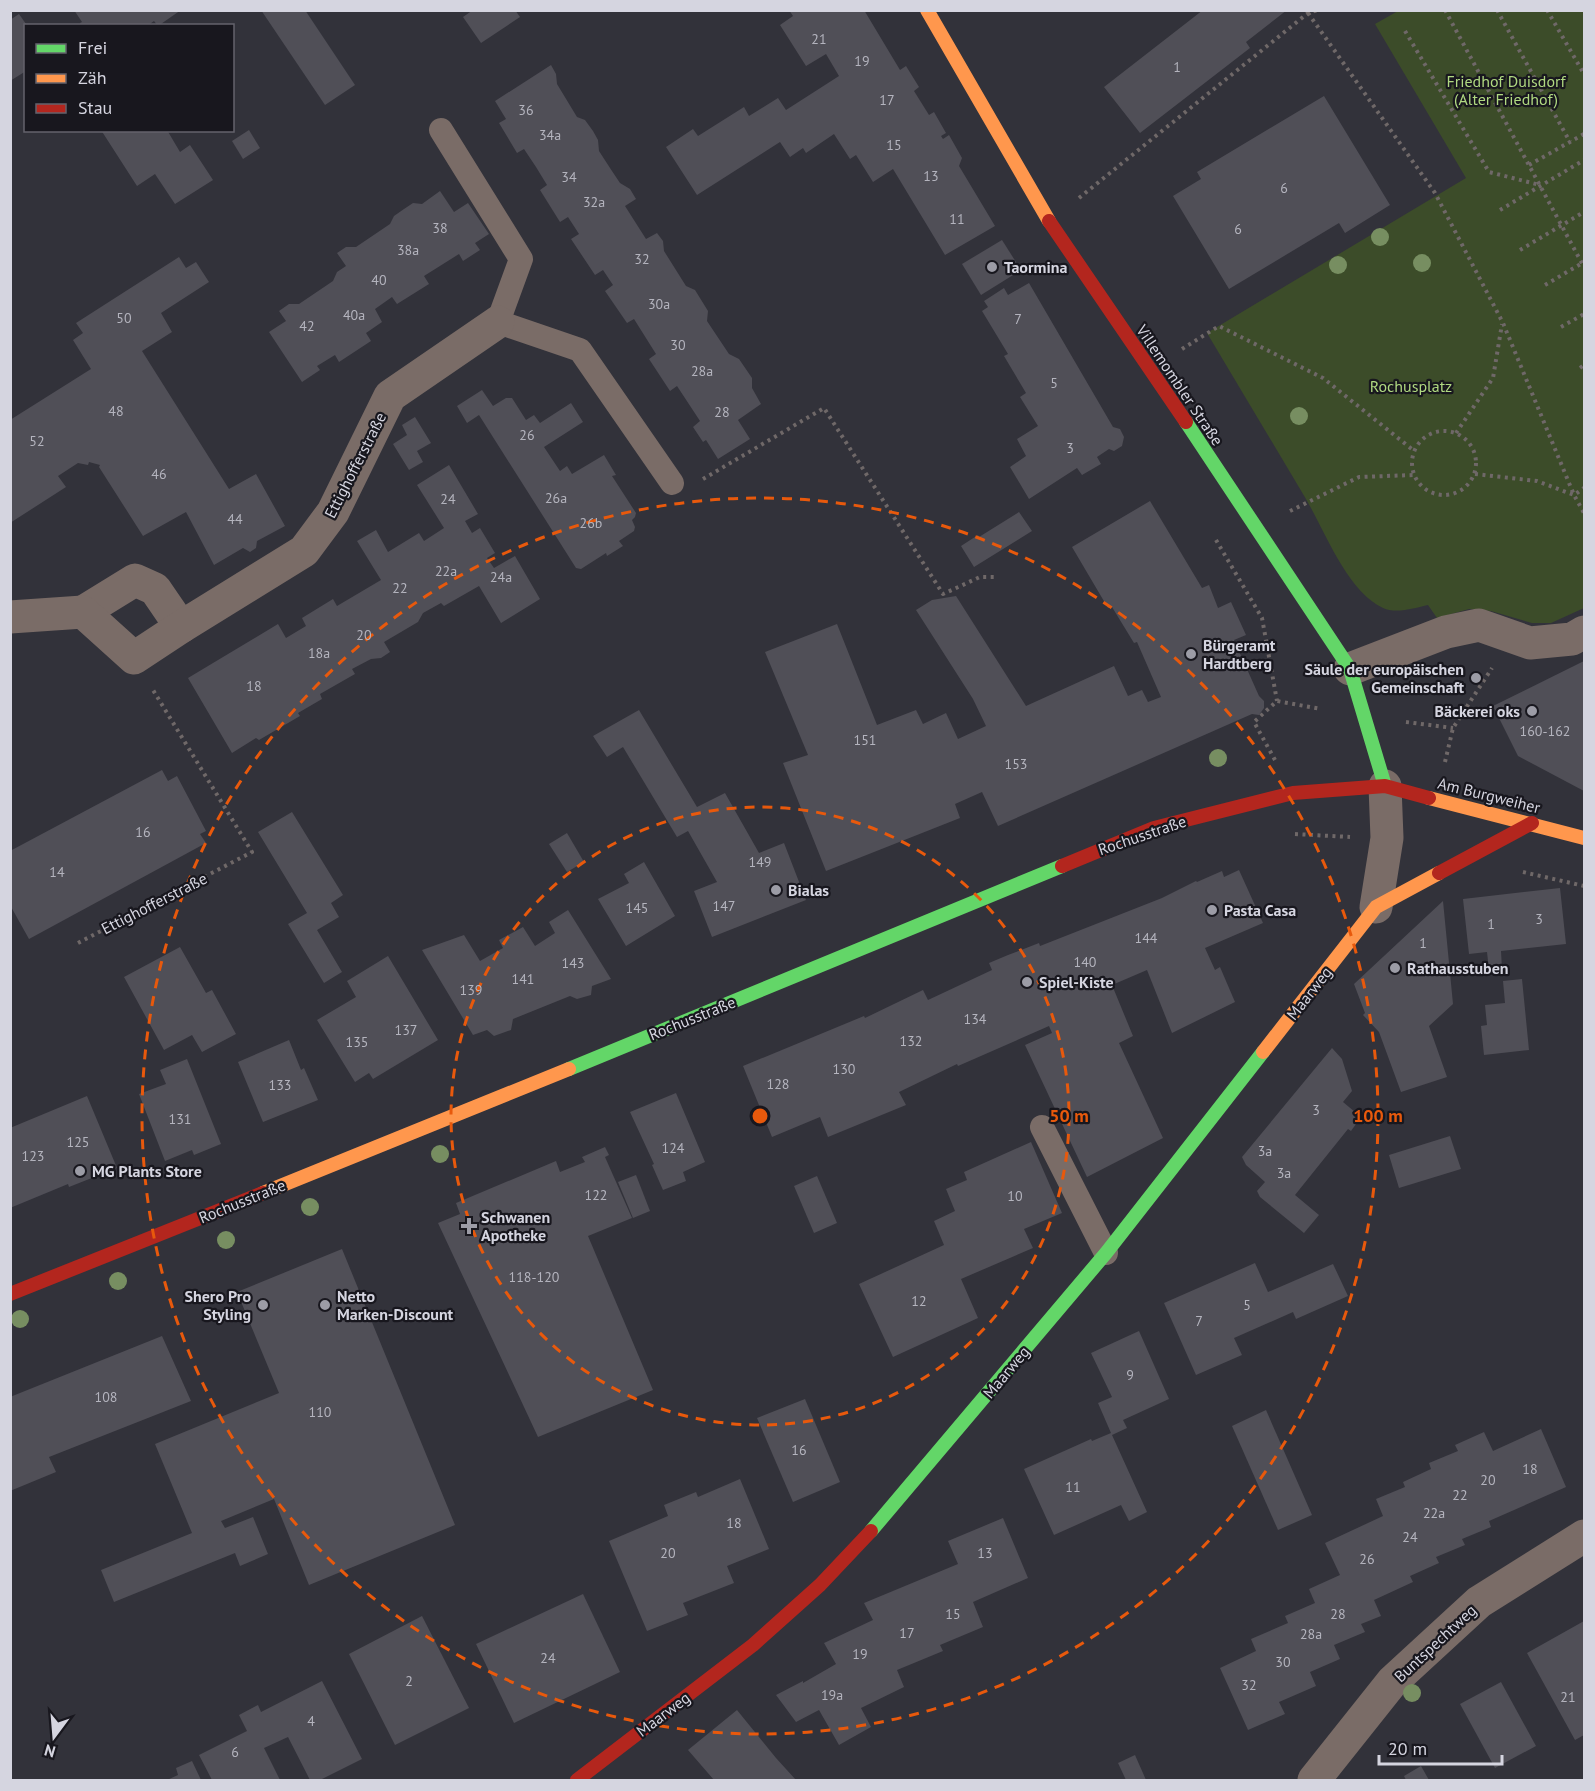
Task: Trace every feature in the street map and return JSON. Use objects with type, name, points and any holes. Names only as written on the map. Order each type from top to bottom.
[{"type":"street","name":"Villemombler Straße","points":[[927,10],[1050,222],[1259,530],[1350,669],[1385,786]]},
{"type":"street","name":"Ettighofferstraße","points":[[134,658],[304,551],[333,512],[390,396],[498,322]]},
{"type":"street","points":[[10,617],[83,612],[135,580],[155,589],[181,627]]},
{"type":"street","points":[[83,612],[134,658]]},
{"type":"street","points":[[1350,669],[1446,632],[1479,625],[1530,643],[1572,639],[1584,632]]},
{"type":"street","name":"Rochusstraße","points":[[10,1294],[357,1156],[1154,828],[1293,793],[1385,786]]},
{"type":"street","name":"Am Burgweiher","points":[[1385,786],[1584,838]]},
{"type":"street","name":"Maarweg","points":[[1376,907],[1387,838],[1385,786]]},
{"type":"street","name":"Maarweg","points":[[577,1780],[753,1645],[820,1585],[876,1526],[1106,1253],[1376,907],[1532,823]]},
{"type":"street","name":"Buntspechtweg","points":[[1314,1780],[1392,1682],[1479,1602],[1584,1536]]},
{"type":"lane","points":[[441,130],[521,259],[498,322],[580,351],[672,483]]},
{"type":"lane","points":[[1042,1127],[1106,1253]]},
{"type":"path","points":[[1050,222],[1308,13],[1318,10]]},
{"type":"path","points":[[1445,10],[1584,264],[1545,285]]},
{"type":"path","points":[[1497,10],[1570,142]]},
{"type":"path","points":[[1547,10],[1584,74]]},
{"type":"path","points":[[1308,13],[1435,193],[1503,323],[1574,495],[1584,513]]},
{"type":"path","points":[[1405,31],[1489,172],[1540,185]]},
{"type":"path","points":[[1529,165],[1584,134]]},
{"type":"path","points":[[1500,210],[1584,160]]},
{"type":"path","points":[[1520,250],[1584,212]]},
{"type":"path","points":[[1561,327],[1584,314]]},
{"type":"path","points":[[1456,433],[1493,378],[1503,323]]},
{"type":"path","points":[[1219,326],[1323,378],[1413,450]]},
{"type":"path","points":[[672,483],[679,493],[824,408],[943,594],[980,578],[994,577]]},
{"type":"path","points":[[1433,432],[1456,433],[1466,439],[1474,453],[1475,474],[1460,492],[1438,496],[1419,485],[1413,475],[1411,461],[1413,450],[1423,438],[1433,432]]},
{"type":"path","points":[[1475,474],[1537,481],[1574,495]]},
{"type":"path","points":[[1259,530],[1300,504],[1359,477],[1413,475]]},
{"type":"path","points":[[1574,495],[1584,488]]},
{"type":"path","points":[[1213,534],[1262,618],[1277,701]]},
{"type":"path","points":[[1436,799],[1453,728],[1498,660],[1530,643]]},
{"type":"path","name":"Ettighofferstraße","points":[[78,943],[252,852],[134,658]]},
{"type":"path","points":[[1277,701],[1365,717],[1453,728]]},
{"type":"path","points":[[1277,701],[1254,722],[1316,836]]},
{"type":"green space","name":"Rochusplatz","points":[[1398,11],[1584,11],[1584,608],[1551,623],[1532,623],[1491,611],[1469,609],[1437,618],[1428,605],[1406,610],[1388,610],[1370,600],[1358,588],[1337,557],[1303,494],[1207,333],[1466,178],[1375,24]]},
{"type":"building","points":[[74,10],[181,10],[161,24],[154,21],[150,24],[80,24],[82,22]]},
{"type":"building","points":[[261,10],[305,10],[355,85],[325,105]]},
{"type":"building","points":[[473,10],[515,10],[520,17],[481,43],[463,17]]},
{"type":"building","points":[[789,10],[864,10],[900,70],[906,66],[919,87],[914,91],[929,115],[934,112],[946,133],[941,136],[943,139],[949,135],[962,158],[959,166],[995,226],[945,255],[893,169],[873,182],[856,155],[850,159],[834,134],[806,153],[803,148],[790,157],[780,142],[697,195],[666,147],[693,129],[698,136],[744,107],[749,116],[778,98],[786,110],[839,76],[826,54],[806,66],[780,25],[793,16]]},
{"type":"building","points":[[1203,10],[1287,10],[1246,42],[1250,48],[1140,133],[1104,87]]},
{"type":"building","points":[[19,14],[26,24],[24,24],[24,72],[10,81],[10,20]]},
{"type":"building","points":[[551,65],[556,74],[557,84],[577,117],[585,120],[593,131],[598,140],[599,151],[620,183],[630,189],[636,199],[625,206],[646,239],[657,233],[663,241],[664,251],[686,286],[695,290],[708,311],[707,321],[729,354],[739,359],[752,378],[752,388],[761,404],[738,420],[750,439],[718,459],[706,440],[703,442],[693,427],[700,421],[677,386],[670,391],[649,359],[656,354],[634,319],[627,323],[605,291],[613,285],[603,270],[595,275],[571,239],[579,234],[568,217],[560,222],[540,190],[547,185],[536,167],[524,149],[517,153],[499,123],[506,119],[495,101]]},
{"type":"building","points":[[1324,96],[1390,205],[1345,233],[1339,223],[1229,289],[1173,196],[1201,179],[1197,172]]},
{"type":"building","points":[[249,130],[260,148],[243,159],[232,141]]},
{"type":"building","points":[[102,132],[168,132],[180,152],[190,145],[213,180],[175,204],[155,174],[137,186]]},
{"type":"building","points":[[440,191],[454,212],[468,203],[489,234],[475,243],[480,250],[463,261],[459,254],[424,276],[429,284],[397,304],[392,297],[375,309],[382,322],[366,333],[371,341],[339,362],[335,355],[317,366],[320,370],[302,382],[269,332],[286,321],[279,311],[289,304],[299,304],[333,281],[337,272],[346,266],[337,253],[346,247],[356,247],[390,224],[394,216],[413,203],[422,204]]},
{"type":"building","name":"Taormina","points":[[1002,240],[1021,270],[981,295],[962,264]]},
{"type":"building","points":[[179,257],[186,268],[196,262],[209,282],[161,313],[172,332],[142,351],[229,489],[256,474],[285,526],[257,541],[256,548],[250,552],[243,548],[214,565],[186,512],[143,536],[99,467],[100,465],[89,462],[88,465],[78,463],[58,476],[66,487],[10,523],[10,420],[91,369],[73,340],[83,333],[76,323]]},
{"type":"building","points":[[1029,283],[1113,427],[1120,429],[1124,437],[1122,446],[1114,451],[1109,449],[1097,457],[1101,464],[1082,475],[1077,468],[1029,499],[1010,467],[1026,456],[1017,439],[1038,426],[1020,397],[1026,393],[1004,356],[1008,354],[982,311],[988,307],[984,301],[1004,288],[1008,295]]},
{"type":"building","points":[[482,390],[493,406],[506,398],[512,398],[526,420],[534,415],[540,423],[571,403],[583,422],[544,447],[560,471],[567,466],[572,474],[604,455],[616,475],[612,476],[636,513],[632,520],[634,531],[619,541],[623,546],[607,556],[606,553],[581,569],[576,568],[479,415],[467,423],[457,406]]},
{"type":"building","points":[[415,417],[431,443],[417,451],[423,462],[409,470],[393,444],[407,435],[402,425]]},
{"type":"building","points":[[449,465],[478,514],[465,521],[472,533],[480,528],[495,553],[487,558],[494,568],[515,556],[540,599],[501,623],[479,586],[444,606],[441,603],[423,613],[418,622],[384,642],[390,652],[381,658],[371,659],[352,669],[355,674],[320,694],[322,699],[298,713],[300,716],[232,753],[188,678],[278,624],[286,638],[306,626],[302,618],[333,599],[337,606],[381,580],[357,541],[376,530],[388,552],[419,533],[424,541],[444,528],[417,485]]},
{"type":"building","points":[[1150,501],[1202,588],[1209,585],[1218,608],[1231,602],[1246,635],[1234,640],[1259,696],[1264,701],[1264,708],[1259,715],[1252,714],[998,826],[982,792],[955,804],[960,818],[826,871],[783,763],[808,755],[765,652],[837,624],[877,725],[916,710],[923,724],[946,713],[958,739],[986,726],[973,699],[916,610],[932,600],[956,596],[1026,706],[1114,666],[1128,696],[1142,690],[1148,702],[1161,697],[1137,642],[1134,643],[1112,607],[1108,608],[1072,547]]},
{"type":"building","points":[[1019,512],[1032,531],[974,567],[961,546]]},
{"type":"building","points":[[1584,661],[1584,791],[1518,756],[1493,706]]},
{"type":"building","points":[[639,710],[697,807],[725,793],[759,853],[784,843],[806,900],[712,937],[694,891],[717,882],[688,831],[677,837],[623,747],[607,757],[593,736]]},
{"type":"building","points":[[162,770],[168,781],[177,776],[206,831],[200,834],[206,843],[29,939],[10,905],[10,851]]},
{"type":"building","points":[[292,812],[343,895],[331,903],[339,917],[317,930],[342,972],[324,983],[288,924],[307,913],[258,832]]},
{"type":"building","points":[[567,833],[584,862],[567,872],[549,844]]},
{"type":"building","points":[[644,862],[675,916],[626,946],[598,899],[629,883],[624,874]]},
{"type":"building","points":[[1239,870],[1263,923],[1205,948],[1215,970],[1220,967],[1235,1002],[1172,1033],[1147,970],[1112,985],[1133,1036],[1119,1043],[1163,1138],[1087,1177],[1025,1045],[1052,1033],[1049,1026],[958,1066],[957,1064],[899,1092],[906,1105],[828,1137],[820,1117],[772,1137],[743,1066],[864,1016],[865,1018],[923,990],[928,1000],[992,970],[989,963],[1008,955],[1039,943],[1040,946],[1162,898],[1222,871],[1224,877]]},
{"type":"building","points":[[1560,888],[1566,944],[1501,951],[1502,969],[1489,970],[1487,952],[1469,954],[1463,899]]},
{"type":"building","points":[[1443,901],[1453,1004],[1429,1026],[1447,1077],[1401,1092],[1379,1032],[1363,1015],[1365,1013],[1354,984]]},
{"type":"building","points":[[568,910],[611,979],[592,986],[591,995],[577,999],[570,996],[513,1019],[511,1030],[494,1036],[487,1030],[473,1035],[422,950],[464,935],[480,961],[503,948],[499,940],[523,927],[535,946],[555,933],[549,922]]},
{"type":"building","points":[[180,947],[206,993],[212,990],[236,1034],[202,1052],[192,1035],[164,1050],[124,977]]},
{"type":"building","points":[[388,956],[438,1040],[373,1079],[369,1073],[355,1082],[317,1020],[356,997],[347,981]]},
{"type":"building","points":[[1522,979],[1529,1050],[1484,1055],[1481,1026],[1487,1025],[1485,1005],[1505,1003],[1503,981]]},
{"type":"building","points":[[289,1040],[301,1070],[304,1068],[318,1100],[263,1122],[238,1062]]},
{"type":"building","points":[[1332,1048],[1342,1059],[1352,1091],[1343,1102],[1361,1117],[1351,1131],[1348,1129],[1295,1195],[1319,1215],[1304,1233],[1260,1197],[1257,1191],[1265,1182],[1246,1165],[1242,1157]]},
{"type":"building","points":[[187,1059],[221,1144],[194,1155],[192,1150],[165,1161],[139,1094],[166,1084],[160,1070]]},
{"type":"building","points":[[676,1093],[705,1162],[683,1172],[686,1181],[663,1190],[652,1165],[654,1164],[630,1112]]},
{"type":"building","points":[[87,1096],[117,1168],[69,1187],[68,1184],[10,1208],[10,1128]]},
{"type":"building","points":[[1450,1136],[1461,1169],[1399,1188],[1389,1155]]},
{"type":"building","points":[[1031,1142],[1062,1213],[1024,1229],[1033,1248],[961,1279],[978,1318],[893,1357],[859,1284],[944,1245],[934,1221],[955,1211],[946,1189],[967,1180],[964,1172]]},
{"type":"building","points":[[605,1147],[609,1155],[605,1157],[632,1218],[588,1236],[653,1390],[538,1437],[438,1223],[460,1214],[456,1203],[556,1161],[560,1172],[585,1162],[582,1157]]},
{"type":"building","points":[[636,1175],[650,1211],[633,1218],[618,1182]]},
{"type":"building","points":[[817,1176],[837,1223],[814,1233],[794,1186]]},
{"type":"building","points":[[342,1249],[455,1525],[309,1585],[274,1499],[221,1521],[225,1528],[253,1517],[268,1554],[240,1566],[235,1553],[114,1602],[101,1570],[192,1533],[155,1444],[279,1393],[237,1292]]},
{"type":"building","points":[[1255,1263],[1268,1292],[1333,1264],[1348,1296],[1296,1319],[1293,1312],[1234,1338],[1242,1355],[1196,1375],[1164,1303]]},
{"type":"building","points":[[1139,1331],[1169,1399],[1123,1420],[1127,1428],[1112,1435],[1147,1512],[1129,1521],[1121,1505],[1054,1535],[1024,1469],[1091,1439],[1092,1441],[1111,1433],[1098,1403],[1112,1397],[1091,1353]]},
{"type":"building","points":[[162,1336],[191,1401],[49,1457],[56,1472],[10,1491],[10,1397]]},
{"type":"building","points":[[805,1399],[840,1482],[793,1502],[757,1418]]},
{"type":"building","points":[[1266,1410],[1312,1515],[1278,1530],[1232,1426]]},
{"type":"building","points":[[1541,1429],[1566,1487],[1489,1521],[1491,1527],[1462,1539],[1465,1545],[1436,1557],[1439,1563],[1410,1576],[1413,1582],[1374,1600],[1381,1616],[1361,1624],[1365,1632],[1334,1645],[1340,1659],[1310,1672],[1316,1686],[1279,1702],[1285,1714],[1248,1730],[1220,1668],[1256,1651],[1251,1639],[1288,1623],[1285,1616],[1315,1603],[1309,1589],[1340,1575],[1325,1543],[1383,1516],[1376,1499],[1405,1487],[1403,1482],[1431,1469],[1429,1463],[1458,1451],[1455,1445],[1484,1432],[1493,1451]]},
{"type":"building","points":[[740,1479],[769,1549],[727,1566],[734,1583],[683,1603],[688,1615],[647,1631],[609,1541],[668,1516],[664,1505],[696,1492],[698,1497]]},
{"type":"building","points":[[1003,1518],[1028,1578],[973,1602],[983,1627],[940,1645],[943,1651],[897,1670],[904,1687],[861,1708],[871,1727],[839,1745],[819,1710],[796,1722],[776,1695],[836,1664],[824,1643],[873,1620],[864,1603],[958,1564],[948,1541]]},
{"type":"building","points":[[583,1594],[620,1672],[514,1723],[476,1644]]},
{"type":"building","points":[[422,1616],[469,1708],[395,1745],[349,1654]]},
{"type":"building","points":[[1584,1621],[1584,1735],[1575,1740],[1527,1653]]},
{"type":"building","points":[[322,1681],[362,1759],[320,1780],[310,1780],[288,1737],[264,1748],[280,1780],[212,1780],[199,1755],[247,1731],[239,1715],[258,1705],[261,1712]]},
{"type":"building","points":[[1501,1682],[1536,1746],[1495,1768],[1460,1704]]},
{"type":"building","points":[[737,1710],[796,1780],[714,1780],[688,1750]]},
{"type":"building","points":[[1135,1755],[1146,1780],[1126,1780],[1118,1763]]},
{"type":"building","points":[[192,1761],[201,1780],[167,1780],[178,1775],[176,1768]]},
{"type":"building","points":[[1421,1766],[1429,1780],[1406,1780],[1404,1776]]},
{"type":"traffic: fast","points":[[1186,422],[1350,669],[1385,786]]},
{"type":"traffic: fast","points":[[569,1069],[1062,866]]},
{"type":"traffic: fast","points":[[871,1531],[1106,1253],[1263,1052]]},
{"type":"traffic: slow","points":[[927,10],[1049,221]]},
{"type":"traffic: slow","points":[[1429,798],[1584,838]]},
{"type":"traffic: slow","points":[[1263,1052],[1376,907],[1439,873]]},
{"type":"traffic: slow","points":[[263,1193],[569,1069]]},
{"type":"traffic: jam","points":[[1049,221],[1186,422]]},
{"type":"traffic: jam","points":[[1062,866],[1154,828],[1293,793],[1385,786],[1429,798]]},
{"type":"traffic: jam","points":[[1439,873],[1532,823]]},
{"type":"traffic: jam","points":[[10,1294],[263,1193]]},
{"type":"traffic: jam","points":[[577,1780],[753,1645],[820,1585],[871,1531]]},
{"type":"place","name":"Taormina","points":[[992,267]]},
{"type":"place","name":"Bürgeramt Hardtberg","points":[[1191,654]]},
{"type":"place","name":"Säule der europäischen Gemeinschaft","points":[[1476,678]]},
{"type":"place","name":"Bäckerei oks","points":[[1532,711]]},
{"type":"place","name":"Bialas","points":[[776,890]]},
{"type":"place","name":"Pasta Casa","points":[[1212,910]]},
{"type":"place","name":"Rathausstuben","points":[[1395,968]]},
{"type":"place","name":"Spiel-Kiste","points":[[1027,982]]},
{"type":"place","name":"MG Plants Store","points":[[80,1171]]},
{"type":"place","name":"Schwanen Apotheke","points":[[469,1226]]},
{"type":"place","name":"Shero Pro Styling","points":[[263,1305]]},
{"type":"place","name":"Netto Marken-Discount","points":[[325,1305]]},
{"type":"park label","name":"Friedhof Duisdorf (Alter Friedhof)","points":[[1506,90]]}]
